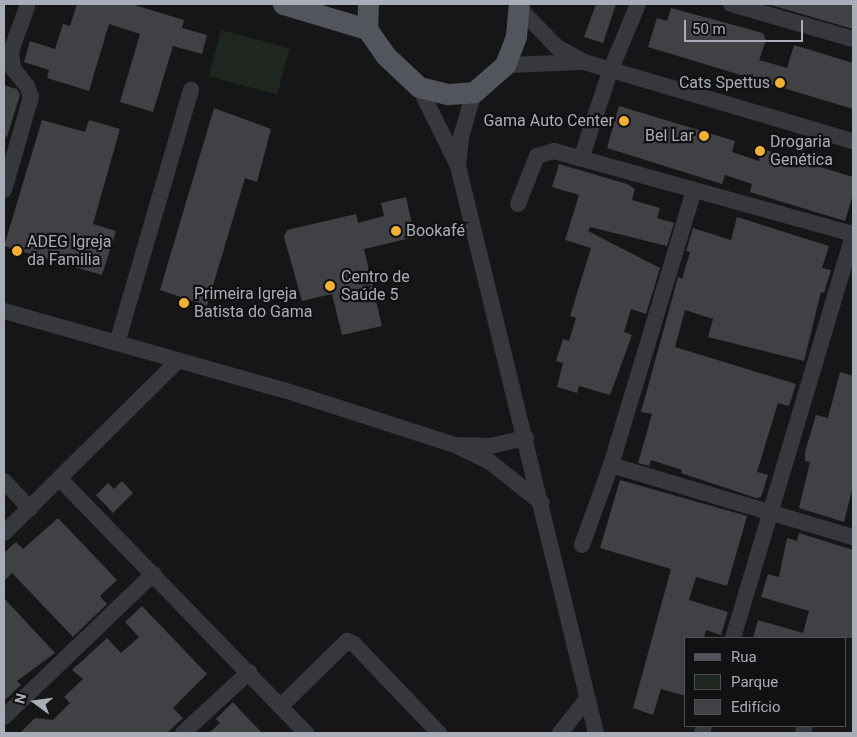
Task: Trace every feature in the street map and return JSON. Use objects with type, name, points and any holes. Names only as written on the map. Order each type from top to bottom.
[{"type":"main road","points":[[283,4],[367,29]]},
{"type":"main road","points":[[368,4],[367,29],[386,56],[419,87],[448,94],[474,92],[504,65],[521,8]]},
{"type":"street","points":[[581,159],[611,69],[638,4]]},
{"type":"street","points":[[730,4],[752,6],[853,39]]},
{"type":"street","points":[[4,190],[31,98],[27,86],[13,69],[11,51],[27,7]]},
{"type":"street","points":[[521,8],[556,47],[584,62],[853,142]]},
{"type":"street","points":[[504,65],[584,62]]},
{"type":"street","points":[[419,87],[458,166],[542,503],[596,733]]},
{"type":"street","points":[[117,343],[191,90]]},
{"type":"street","points":[[458,166],[461,137],[474,92]]},
{"type":"street","points":[[518,204],[538,156],[544,151],[581,159],[853,235],[732,637]]},
{"type":"street","points":[[582,545],[611,465],[694,190]]},
{"type":"street","points":[[4,311],[178,361],[455,445],[490,462],[542,503]]},
{"type":"street","points":[[4,533],[178,361]]},
{"type":"street","points":[[455,445],[490,446],[526,438]]},
{"type":"street","points":[[611,465],[853,537]]},
{"type":"street","points":[[60,478],[306,733]]},
{"type":"street","points":[[4,481],[30,509]]},
{"type":"street","points":[[4,717],[153,574]]},
{"type":"street","points":[[281,706],[347,641],[354,644],[439,733]]},
{"type":"street","points":[[183,733],[249,672]]},
{"type":"street","points":[[560,733],[587,699]]},
{"type":"green space","points":[[221,30],[290,48],[277,95],[209,76]]},
{"type":"building","points":[[77,4],[131,4],[184,20],[182,28],[207,35],[202,54],[173,46],[153,112],[120,102],[140,34],[109,24],[89,91],[47,78],[49,70],[24,62],[30,41],[55,49],[63,24],[70,26]]},
{"type":"building","points":[[596,4],[616,4],[603,43],[584,37]]},
{"type":"building","points":[[767,4],[853,4],[853,29]]},
{"type":"building","points":[[671,8],[763,33],[766,40],[759,60],[787,68],[794,45],[853,63],[853,109],[648,47],[657,18],[667,21]]},
{"type":"building","points":[[4,85],[17,89],[20,95],[7,137],[4,136]]},
{"type":"building","points":[[619,106],[735,141],[732,152],[759,161],[762,149],[853,177],[853,194],[845,221],[750,192],[752,184],[725,175],[722,184],[607,148]]},
{"type":"building","points":[[214,108],[271,129],[257,182],[245,178],[207,306],[160,290]]},
{"type":"building","points":[[42,120],[85,132],[89,120],[120,129],[93,224],[116,231],[102,275],[4,246]]},
{"type":"building","points":[[559,164],[627,184],[635,189],[632,200],[660,208],[657,218],[674,223],[667,246],[590,227],[588,231],[660,268],[646,314],[631,309],[624,332],[632,335],[610,395],[579,386],[577,393],[557,387],[563,363],[556,361],[563,339],[569,341],[576,318],[570,316],[591,248],[565,240],[579,195],[552,187]]},
{"type":"building","points":[[406,197],[415,237],[364,249],[382,326],[342,335],[332,294],[302,301],[284,237],[287,230],[356,214],[358,223],[384,216],[381,203]]},
{"type":"building","points":[[737,217],[829,246],[822,268],[831,270],[824,293],[821,292],[804,361],[708,337],[713,319],[685,310],[675,347],[796,384],[789,406],[778,403],[757,472],[768,475],[761,497],[756,498],[681,473],[682,470],[651,460],[649,466],[638,463],[652,414],[641,412],[678,277],[682,279],[690,252],[686,251],[693,228],[731,240]]},
{"type":"building","points":[[840,372],[853,376],[853,486],[844,522],[799,508],[810,462],[805,461],[805,452],[816,415],[828,418]]},
{"type":"building","points":[[620,480],[747,516],[727,586],[696,577],[689,600],[728,612],[721,635],[706,630],[704,637],[684,637],[684,695],[661,689],[653,715],[633,708],[671,569],[600,548]]},
{"type":"building","points":[[122,481],[133,493],[113,513],[96,495],[108,483],[114,489]]},
{"type":"building","points":[[58,518],[117,580],[100,596],[107,604],[73,637],[12,573],[4,581],[4,553],[16,542],[23,549]]},
{"type":"building","points":[[799,533],[853,550],[853,638],[753,637],[758,620],[803,633],[809,611],[761,597],[768,574],[779,577],[787,538],[797,541]]},
{"type":"building","points":[[4,598],[55,653],[17,681],[21,685],[4,701]]},
{"type":"building","points":[[142,606],[207,674],[173,708],[183,718],[167,733],[20,733],[35,718],[53,720],[70,703],[64,697],[83,679],[72,670],[107,638],[121,653],[139,637],[125,622]]},
{"type":"building","points":[[233,702],[262,733],[209,733],[220,723],[216,719]]},
{"type":"place","name":"Cats Spettus","points":[[780,83]]},
{"type":"place","name":"Gama Auto Center","points":[[624,121]]},
{"type":"place","name":"Bel Lar","points":[[704,136]]},
{"type":"place","name":"Drogaria Genética","points":[[760,151]]},
{"type":"place","name":"Bookafé","points":[[396,231]]},
{"type":"place","name":"ADEG Igreja da Familia","points":[[17,251]]},
{"type":"place","name":"Centro de Saúde 5","points":[[330,286]]},
{"type":"place","name":"Primeira Igreja Batista do Gama","points":[[184,303]]}]
